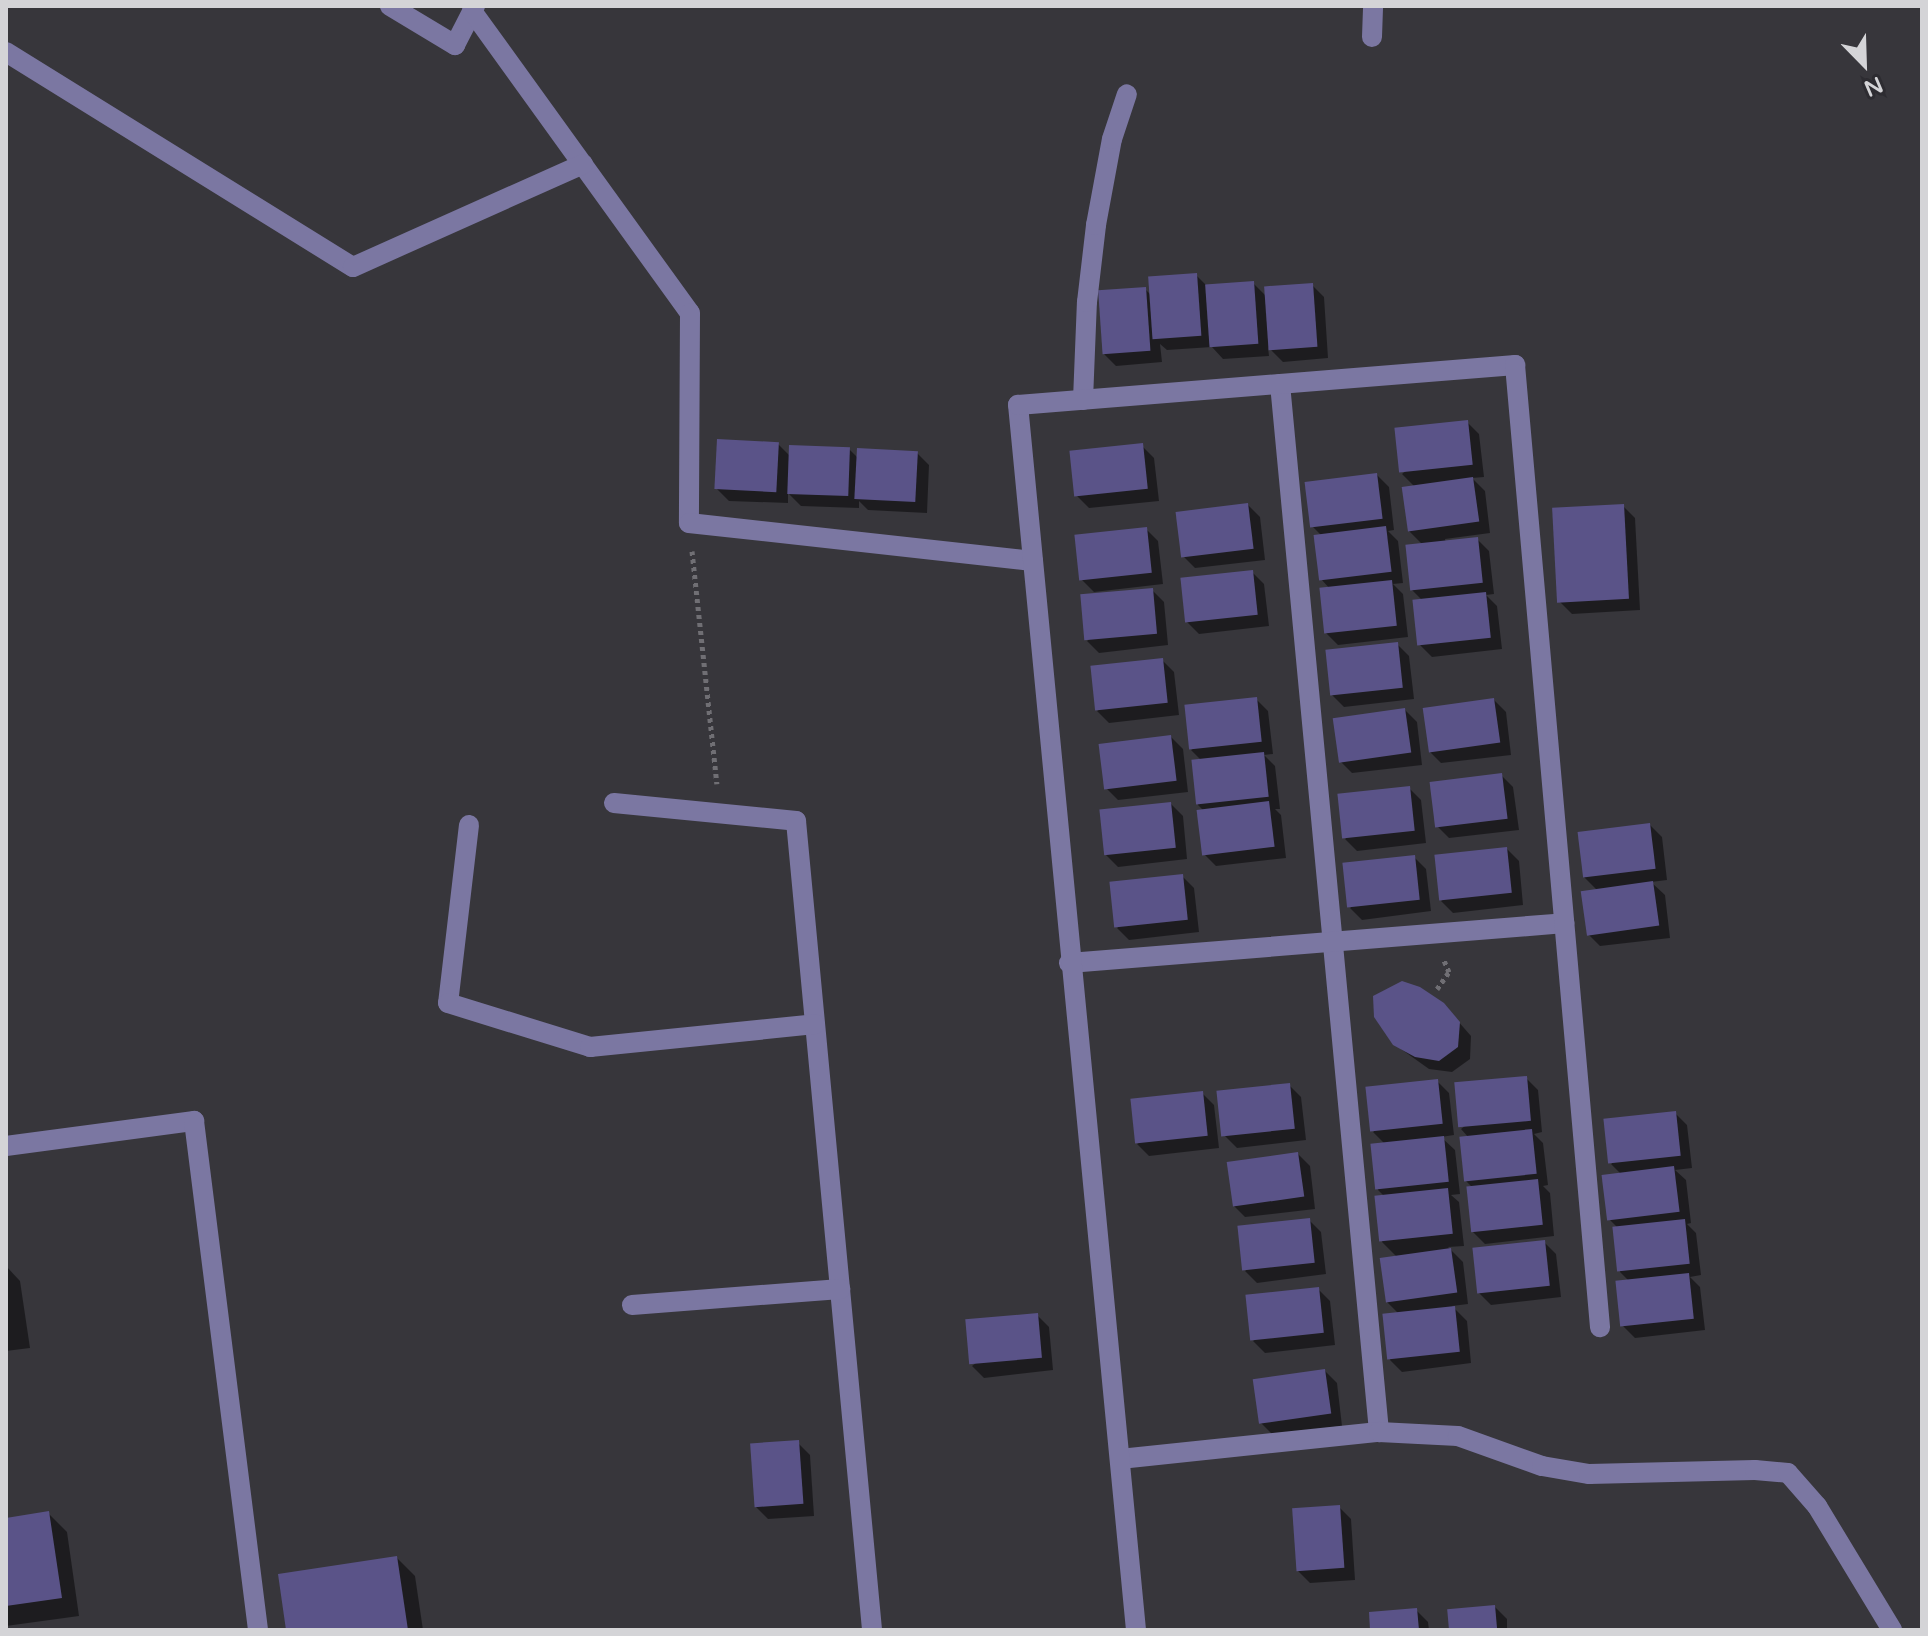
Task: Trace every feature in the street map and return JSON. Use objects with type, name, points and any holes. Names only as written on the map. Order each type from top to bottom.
[{"type":"street","points":[[390,6],[455,45],[473,9],[690,313],[689,523],[1033,561]]},
{"type":"street","points":[[1372,37],[1373,6]]},
{"type":"street","points":[[6,52],[353,267],[583,164]]},
{"type":"street","points":[[1083,400],[1087,302],[1096,225],[1112,139],[1127,94]]},
{"type":"street","points":[[1136,1630],[1069,963],[1018,405],[1515,365],[1600,1327]]},
{"type":"street","points":[[1280,384],[1330,940],[1379,1432]]},
{"type":"street","points":[[614,803],[796,821],[872,1630]]},
{"type":"street","points":[[469,825],[448,1003],[590,1047],[815,1024]]},
{"type":"street","points":[[1069,963],[1564,923]]},
{"type":"street","points":[[6,1146],[194,1121],[258,1630]]},
{"type":"street","points":[[632,1305],[840,1289]]},
{"type":"street","points":[[1120,1459],[1379,1432],[1458,1436],[1542,1466],[1589,1474],[1755,1470],[1788,1473],[1817,1506],[1892,1630]]},
{"type":"path","points":[[689,523],[720,813]]},
{"type":"building","points":[[1197,273],[1201,336],[1153,339],[1148,276]]},
{"type":"building","points":[[1254,281],[1258,344],[1210,347],[1205,284]]},
{"type":"building","points":[[1313,283],[1317,347],[1269,350],[1264,286]]},
{"type":"building","points":[[1146,287],[1150,351],[1103,354],[1098,290]]},
{"type":"building","points":[[1468,420],[1473,465],[1399,472],[1394,428]]},
{"type":"building","points":[[717,439],[779,442],[776,492],[714,489]]},
{"type":"building","points":[[1143,443],[1148,489],[1074,496],[1069,451]]},
{"type":"building","points":[[789,445],[850,447],[848,496],[787,494]]},
{"type":"building","points":[[857,448],[918,451],[915,502],[854,499]]},
{"type":"building","points":[[1377,473],[1383,519],[1310,528],[1305,482]]},
{"type":"building","points":[[1473,477],[1479,522],[1408,532],[1402,487]]},
{"type":"building","points":[[1248,503],[1254,549],[1181,558],[1176,512]]},
{"type":"building","points":[[1624,504],[1629,599],[1557,603],[1552,508]]},
{"type":"building","points":[[1386,526],[1392,572],[1319,581],[1314,535]]},
{"type":"building","points":[[1147,527],[1152,573],[1079,580],[1074,535]]},
{"type":"building","points":[[1478,537],[1483,583],[1410,590],[1405,545]]},
{"type":"building","points":[[1253,570],[1258,615],[1185,622],[1180,578]]},
{"type":"building","points":[[1392,580],[1397,626],[1324,633],[1319,588]]},
{"type":"building","points":[[1153,588],[1157,634],[1084,640],[1080,594]]},
{"type":"building","points":[[1486,592],[1491,638],[1417,645],[1412,600]]},
{"type":"building","points":[[1398,642],[1403,688],[1330,695],[1325,650]]},
{"type":"building","points":[[1163,658],[1168,703],[1095,710],[1090,666]]},
{"type":"building","points":[[1257,697],[1262,742],[1189,749],[1184,705]]},
{"type":"building","points":[[1494,698],[1500,743],[1429,753],[1423,708]]},
{"type":"building","points":[[1405,708],[1411,753],[1339,763],[1333,718]]},
{"type":"building","points":[[1171,735],[1177,781],[1104,790],[1099,744]]},
{"type":"building","points":[[1264,752],[1269,797],[1196,804],[1191,760]]},
{"type":"building","points":[[1502,773],[1508,819],[1435,828],[1430,782]]},
{"type":"building","points":[[1410,786],[1415,831],[1342,838],[1337,794]]},
{"type":"building","points":[[1269,801],[1275,847],[1202,856],[1197,810]]},
{"type":"building","points":[[1171,802],[1176,848],[1104,855],[1099,810]]},
{"type":"building","points":[[1650,823],[1656,869],[1583,878],[1578,832]]},
{"type":"building","points":[[1507,847],[1512,893],[1439,900],[1434,855]]},
{"type":"building","points":[[1415,855],[1420,900],[1347,907],[1342,863]]},
{"type":"building","points":[[1183,874],[1188,920],[1114,927],[1109,882]]},
{"type":"building","points":[[1653,881],[1659,926],[1587,936],[1581,891]]},
{"type":"building","points":[[1402,981],[1420,987],[1444,1003],[1460,1022],[1458,1047],[1439,1061],[1415,1057],[1393,1045],[1374,1017],[1373,996]]},
{"type":"building","points":[[1527,1076],[1531,1121],[1458,1127],[1454,1082]]},
{"type":"building","points":[[1438,1079],[1443,1124],[1370,1131],[1365,1087]]},
{"type":"building","points":[[1290,1083],[1295,1129],[1221,1136],[1216,1091]]},
{"type":"building","points":[[1203,1091],[1208,1136],[1135,1143],[1130,1099]]},
{"type":"building","points":[[1676,1111],[1681,1156],[1608,1163],[1603,1119]]},
{"type":"building","points":[[1532,1129],[1537,1174],[1464,1181],[1459,1137]]},
{"type":"building","points":[[1444,1136],[1449,1182],[1375,1189],[1370,1144]]},
{"type":"building","points":[[1298,1152],[1304,1197],[1233,1207],[1227,1162]]},
{"type":"building","points":[[1674,1166],[1680,1212],[1607,1221],[1602,1175]]},
{"type":"building","points":[[1538,1179],[1543,1225],[1471,1232],[1466,1187]]},
{"type":"building","points":[[1448,1188],[1453,1234],[1379,1241],[1374,1196]]},
{"type":"building","points":[[1310,1218],[1315,1263],[1242,1270],[1237,1226]]},
{"type":"building","points":[[1685,1219],[1690,1264],[1617,1271],[1612,1227]]},
{"type":"building","points":[[1545,1240],[1550,1286],[1477,1293],[1472,1248]]},
{"type":"building","points":[[1451,1248],[1457,1293],[1386,1303],[1380,1258]]},
{"type":"building","points":[[1689,1273],[1694,1319],[1620,1326],[1615,1281]]},
{"type":"building","points":[[1319,1287],[1324,1333],[1250,1340],[1245,1295]]},
{"type":"building","points":[[1455,1306],[1460,1352],[1387,1359],[1382,1314]]},
{"type":"building","points":[[1038,1313],[1042,1358],[969,1364],[965,1319]]},
{"type":"building","points":[[1325,1369],[1331,1414],[1259,1424],[1253,1379]]},
{"type":"building","points":[[799,1440],[803,1504],[755,1507],[750,1443]]},
{"type":"building","points":[[1340,1505],[1344,1568],[1297,1571],[1292,1508]]},
{"type":"building","points":[[49,1511],[62,1598],[6,1606],[6,1518]]},
{"type":"building","points":[[397,1556],[408,1630],[286,1630],[278,1574]]},
{"type":"building","points":[[1495,1605],[1497,1630],[1449,1630],[1447,1609]]},
{"type":"building","points":[[1417,1608],[1419,1630],[1370,1630],[1369,1612]]}]
